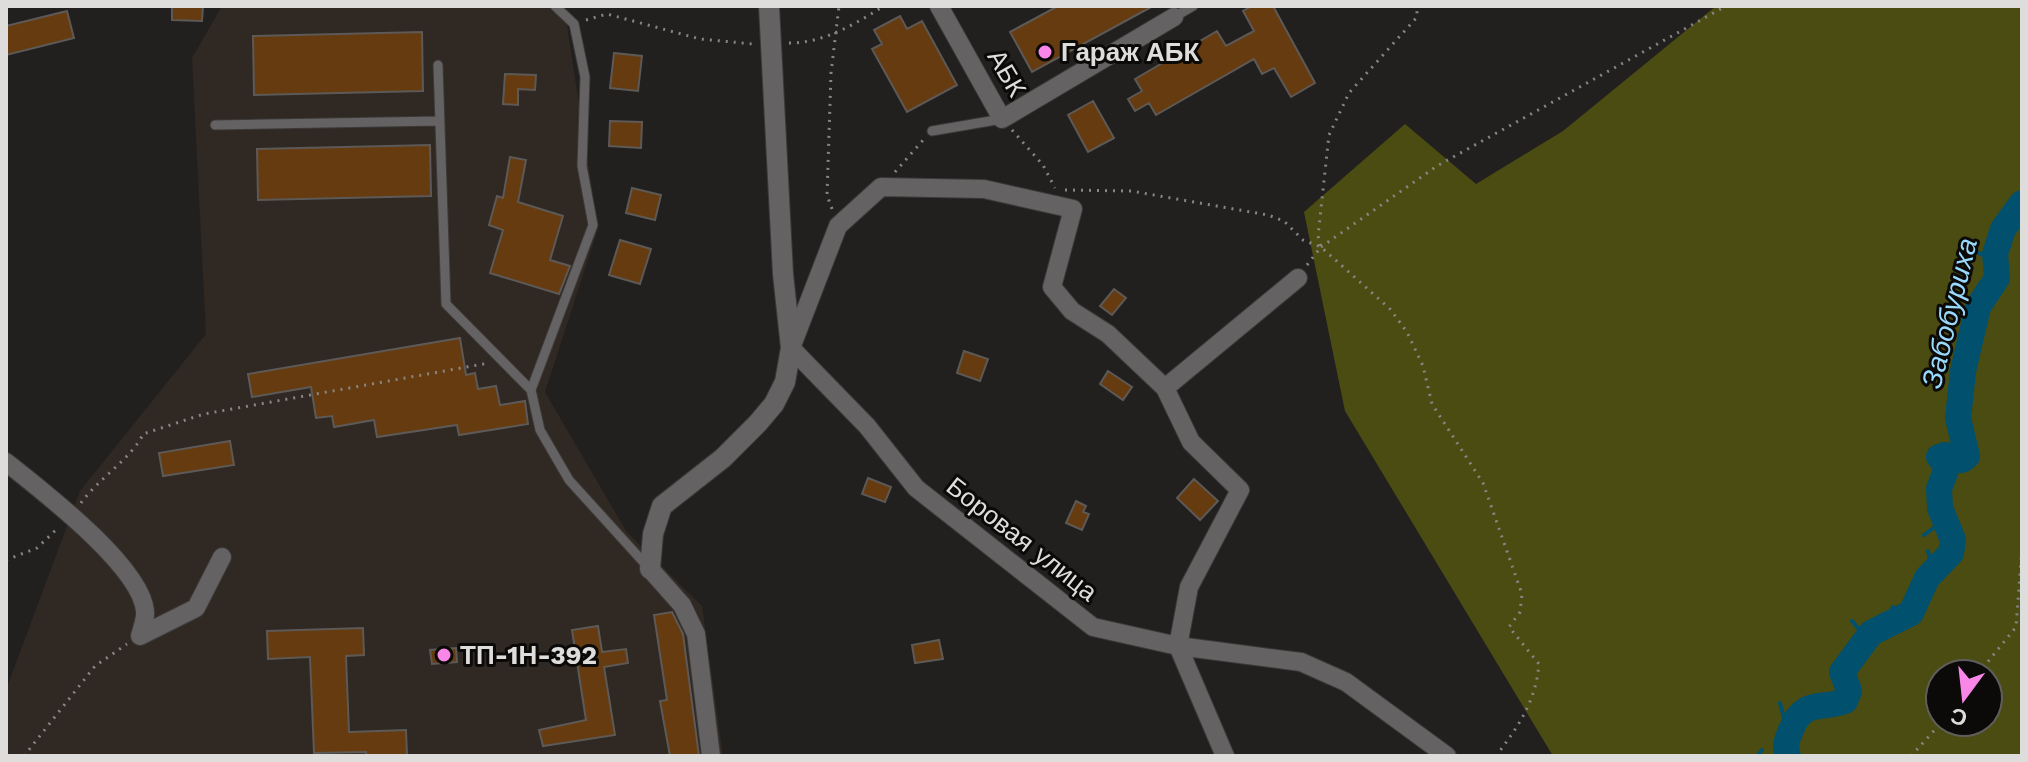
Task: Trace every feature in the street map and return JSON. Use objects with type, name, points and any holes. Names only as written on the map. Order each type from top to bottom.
[{"type":"street","points":[[769,6],[783,274],[791,348]]},
{"type":"street","name":"АБК","points":[[939,6],[1002,119],[1174,17]]},
{"type":"street","points":[[711,756],[696,634],[682,605],[650,569],[653,534],[662,506],[723,458],[774,404],[785,382],[791,348],[838,226],[881,187],[984,189],[1056,198],[1073,209],[1052,287],[1072,311],[1108,334],[1165,388],[1191,442],[1240,490],[1189,587],[1178,646],[1225,756]]},
{"type":"street","points":[[1165,388],[1298,278]]},
{"type":"street","name":"Боровая улица","points":[[791,348],[867,426],[916,488],[1093,627],[1178,646],[1301,662],[1346,682],[1447,756]]},
{"type":"street","points":[[6,462],[72,515],[127,573],[145,610],[140,636]]},
{"type":"street","points":[[140,636],[196,608],[222,557]]},
{"type":"lane","points":[[531,390],[593,225],[582,166],[585,77],[574,24],[555,6]]},
{"type":"lane","points":[[1174,17],[1193,6]]},
{"type":"lane","points":[[438,65],[446,304],[531,390],[540,430],[569,480],[650,569]]},
{"type":"lane","points":[[932,131],[1002,119]]},
{"type":"lane","points":[[215,125],[440,121]]},
{"type":"path","points":[[838,226],[827,195],[839,6]]},
{"type":"path","points":[[574,24],[607,14],[700,39],[807,43],[836,33],[884,6]]},
{"type":"path","points":[[1321,247],[1318,236],[1329,135],[1349,93],[1417,17],[1417,6]]},
{"type":"path","points":[[1298,278],[1321,247],[1437,166],[1726,6]]},
{"type":"path","points":[[1002,119],[1043,165],[1056,198],[1131,191],[1256,211],[1284,221],[1303,240],[1321,247],[1390,309],[1407,332],[1423,366],[1432,404],[1483,483],[1522,594],[1520,612],[1509,627],[1539,664],[1538,685],[1524,718],[1496,756]]},
{"type":"path","points":[[881,187],[932,131]]},
{"type":"path","points":[[6,560],[37,548],[72,515],[94,485],[138,444],[143,434],[154,428],[204,414],[503,361]]},
{"type":"path","points":[[1991,658],[2016,627],[2022,548]]},
{"type":"path","points":[[24,756],[95,666],[140,636]]},
{"type":"path","points":[[1911,756],[1927,738]]},
{"type":"shaded area","points":[[222,6],[564,6],[598,229],[545,392],[626,531],[702,606],[723,756],[6,756],[6,690],[80,491],[206,334],[192,58]]},
{"type":"shaded area","points":[[1716,6],[2022,6],[2022,756],[1553,756],[1345,411],[1304,212],[1405,124],[1476,184],[1563,131]]},
{"type":"building","points":[[172,6],[203,6],[202,21],[172,20]]},
{"type":"building","name":"Гараж АБК","points":[[1058,6],[1153,6],[1032,72],[1010,32]]},
{"type":"building","points":[[1252,6],[1273,6],[1315,83],[1291,97],[1274,68],[1262,74],[1254,59],[1156,115],[1149,103],[1135,111],[1128,99],[1142,91],[1135,79],[1217,31],[1226,46],[1254,31],[1243,11]]},
{"type":"building","points":[[67,11],[74,38],[6,55],[6,26]]},
{"type":"building","points":[[900,16],[907,29],[922,21],[957,85],[907,112],[872,49],[882,44],[874,30]]},
{"type":"building","points":[[422,32],[423,91],[254,95],[253,36]]},
{"type":"building","points":[[614,53],[642,56],[638,91],[610,88]]},
{"type":"building","points":[[505,74],[536,75],[535,90],[518,89],[518,105],[503,104]]},
{"type":"building","points":[[1093,101],[1114,138],[1088,152],[1068,115]]},
{"type":"building","points":[[610,121],[642,122],[641,148],[609,146]]},
{"type":"building","points":[[430,145],[431,196],[258,200],[257,149]]},
{"type":"building","points":[[510,157],[526,160],[518,202],[563,216],[550,260],[570,266],[559,294],[490,273],[503,230],[489,225],[497,196],[503,198]]},
{"type":"building","points":[[632,188],[661,195],[655,220],[626,213]]},
{"type":"building","points":[[620,240],[651,249],[640,284],[609,275]]},
{"type":"building","points":[[1114,289],[1126,298],[1112,315],[1100,306]]},
{"type":"building","points":[[460,338],[466,375],[475,373],[478,389],[496,386],[500,405],[525,401],[528,424],[459,435],[457,425],[377,437],[374,420],[334,427],[332,416],[316,418],[311,387],[252,397],[248,374]]},
{"type":"building","points":[[964,351],[988,359],[980,381],[957,373]]},
{"type":"building","points":[[1108,371],[1132,387],[1123,400],[1100,384]]},
{"type":"building","points":[[230,441],[234,465],[163,476],[159,453]]},
{"type":"building","points":[[868,478],[891,487],[885,502],[862,494]]},
{"type":"building","points":[[1194,479],[1218,501],[1200,520],[1177,498]]},
{"type":"building","points":[[1076,501],[1086,506],[1083,512],[1089,514],[1082,530],[1066,523]]},
{"type":"building","points":[[672,612],[683,634],[699,756],[670,756],[660,701],[667,700],[654,615]]},
{"type":"building","points":[[598,626],[602,652],[626,649],[628,663],[604,667],[615,735],[543,746],[539,730],[586,720],[572,630]]},
{"type":"building","points":[[363,628],[364,655],[346,656],[349,732],[406,730],[407,756],[366,756],[366,752],[314,753],[310,657],[268,659],[267,631]]},
{"type":"building","points":[[939,640],[943,659],[915,663],[912,645]]},
{"type":"building","points":[[456,648],[457,662],[432,664],[430,650]]},
{"type":"waterway","name":"Забобуриха","points":[[1788,756],[1786,743],[1801,713],[1845,701],[1849,691],[1842,672],[1871,633],[1911,613],[1927,578],[1951,553],[1953,540],[1940,508],[1939,489],[1947,467],[1939,457],[1945,455],[1962,460],[1967,456],[1958,418],[1963,371],[1978,307],[1997,278],[1995,254],[2003,229],[2022,203]]},
{"type":"waterway","points":[[1971,251],[1995,258]]},
{"type":"waterway","points":[[1924,535],[1944,520]]},
{"type":"waterway","points":[[1928,551],[1933,570]]},
{"type":"waterway","points":[[1874,631],[1876,621],[1890,614],[1893,607]]},
{"type":"waterway","points":[[1852,621],[1866,638]]},
{"type":"waterway","points":[[1780,703],[1789,737]]},
{"type":"waterway","points":[[1757,756],[1762,750]]},
{"type":"place","name":"Гараж АБК","points":[[1045,52]]},
{"type":"place","name":"ТП-1Н-392","points":[[444,655]]}]
